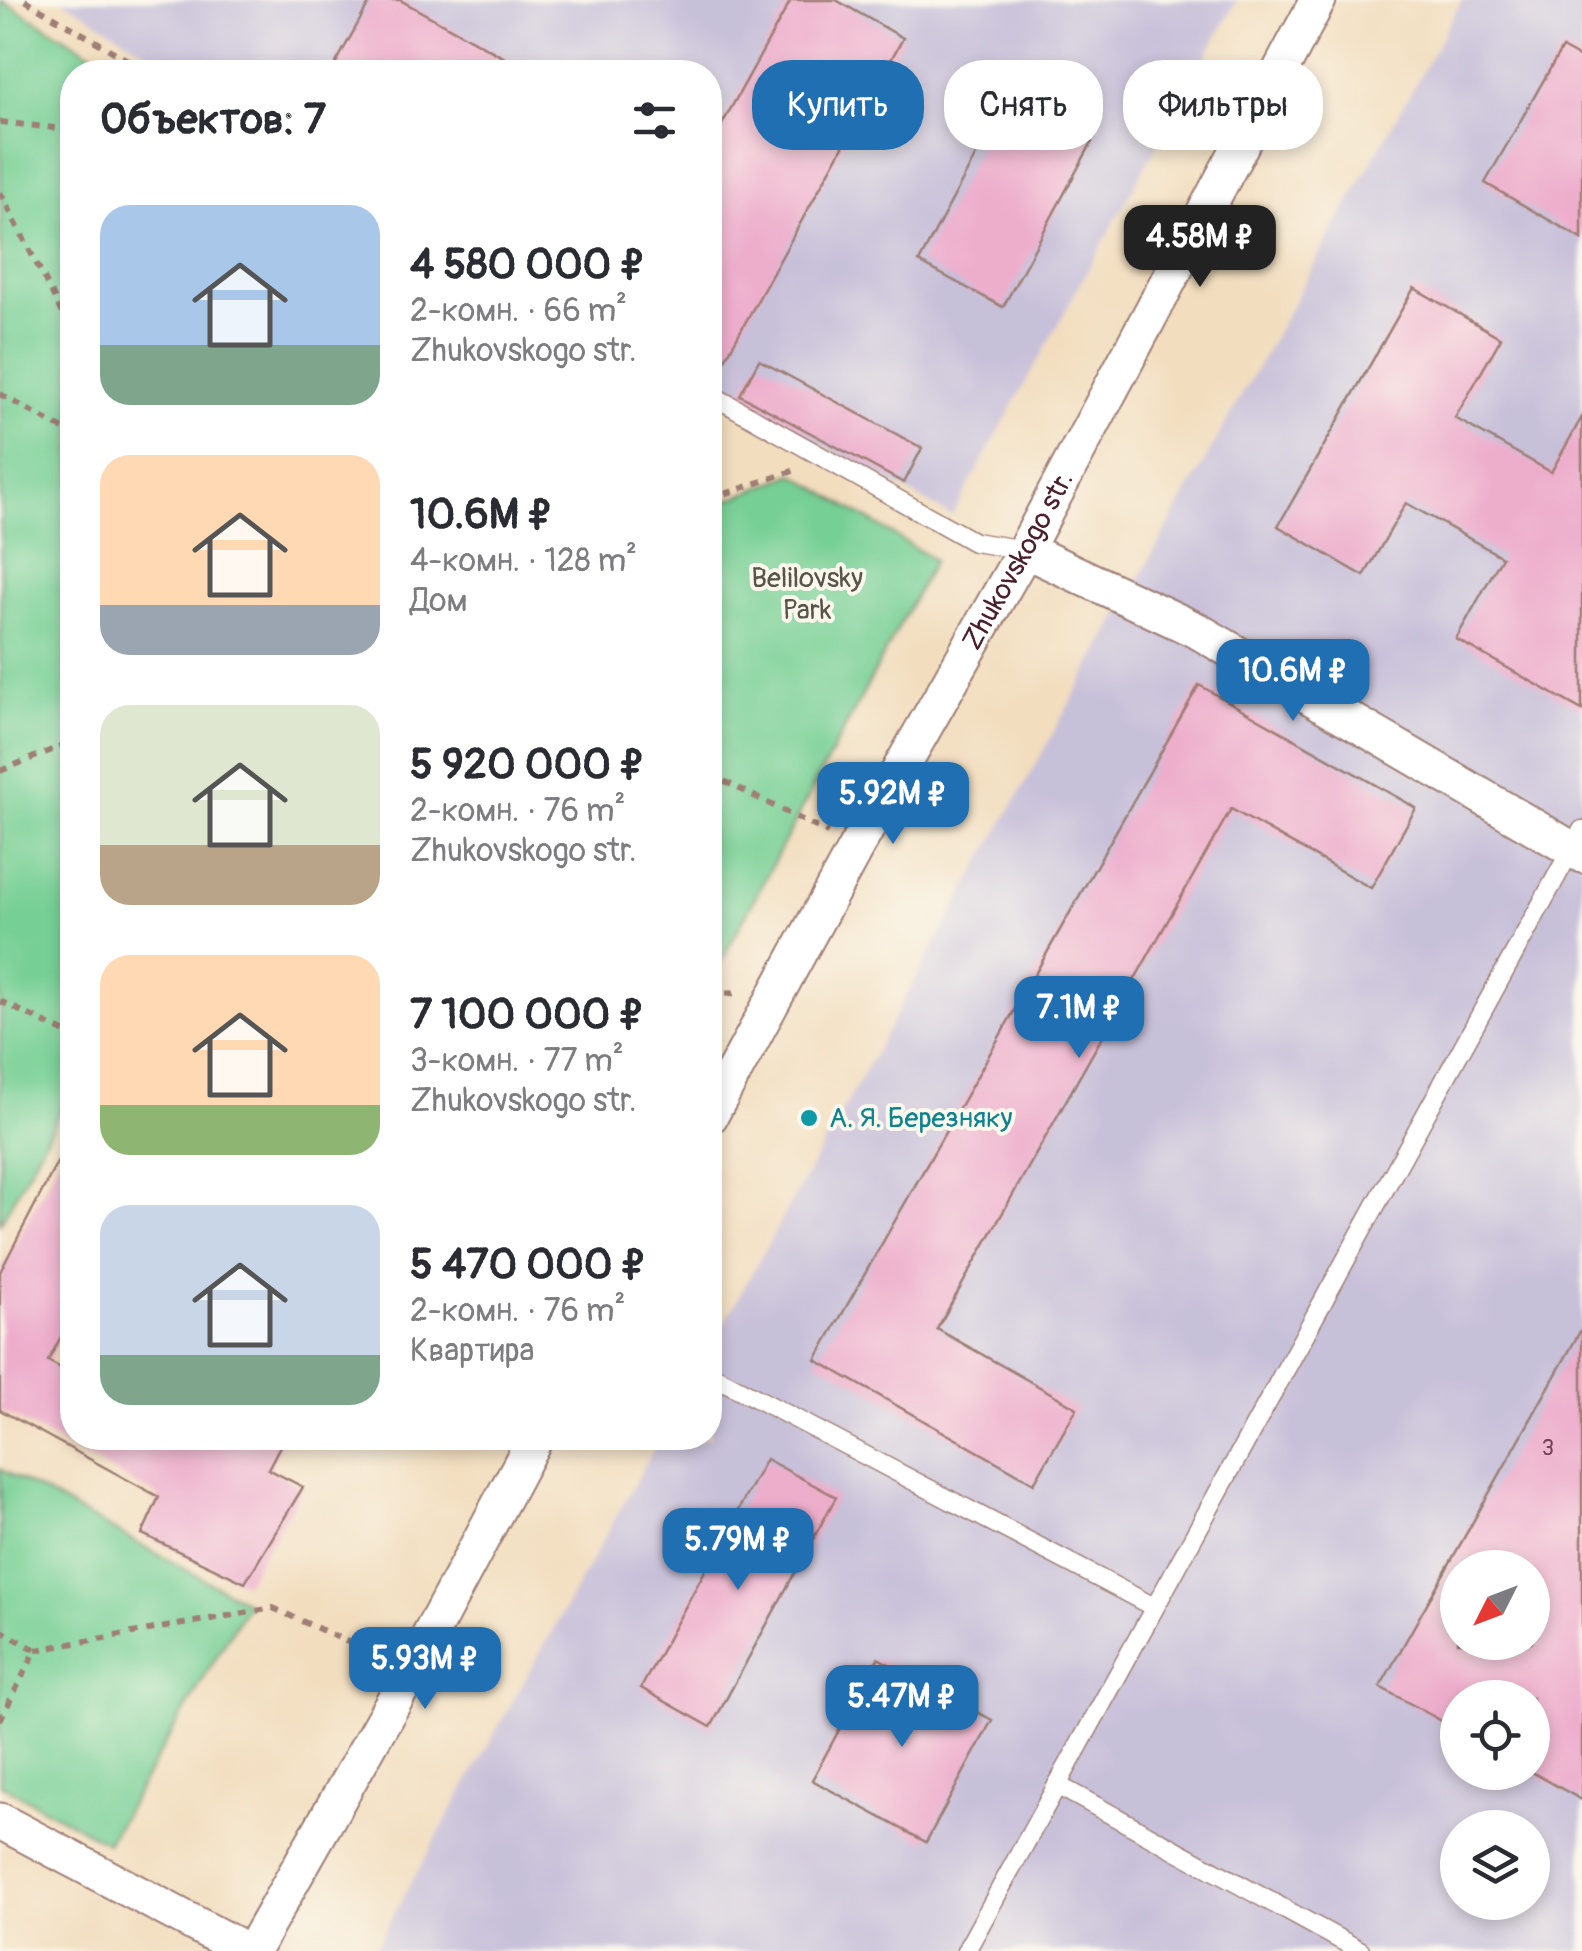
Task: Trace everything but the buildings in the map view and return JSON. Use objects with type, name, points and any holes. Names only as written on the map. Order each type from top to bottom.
[{"type":"street","name":"Zhukovskogo str.","points":[[722,1094],[856,847],[1025,550],[1318,0]]},
{"type":"street","points":[[1025,550],[1198,630],[1578,845]]},
{"type":"street","points":[[0,1821],[249,1951],[411,1670],[528,1450]]},
{"type":"lane","points":[[722,401],[974,542],[1025,550]]},
{"type":"lane","points":[[966,1951],[1578,845]]},
{"type":"lane","points":[[722,1380],[1154,1607]]},
{"type":"lane","points":[[1056,1786],[1361,1951]]},
{"type":"path","points":[[25,0],[128,60]]},
{"type":"path","points":[[0,122],[60,129]]},
{"type":"path","points":[[0,192],[60,310]]},
{"type":"path","points":[[0,394],[60,427]]},
{"type":"path","points":[[722,495],[826,460]]},
{"type":"path","points":[[0,771],[60,747]]},
{"type":"path","points":[[722,780],[856,847]]},
{"type":"path","points":[[0,1001],[60,1030]]},
{"type":"path","points":[[0,1630],[36,1650],[273,1608],[411,1670]]},
{"type":"path","points":[[0,1720],[36,1650]]},
{"type":"shaded area","points":[[63,0],[1237,0],[1204,60],[1123,60],[1123,150],[1154,150],[952,516],[722,390],[722,60],[160,60]]},
{"type":"shaded area","points":[[1462,0],[1582,0],[1582,1951],[373,1951],[653,1450],[722,1450],[722,1326]]},
{"type":"green space","points":[[1,0],[104,60],[60,60],[60,1112],[0,1224]]},
{"type":"green space","name":"Belilovsky Park","points":[[794,474],[934,560],[722,959],[722,502]]},
{"type":"green space","points":[[0,1469],[248,1603],[107,1843],[0,1784]]},
{"type":"place","name":"А. Я. Березняку","points":[[809,1118]]}]
